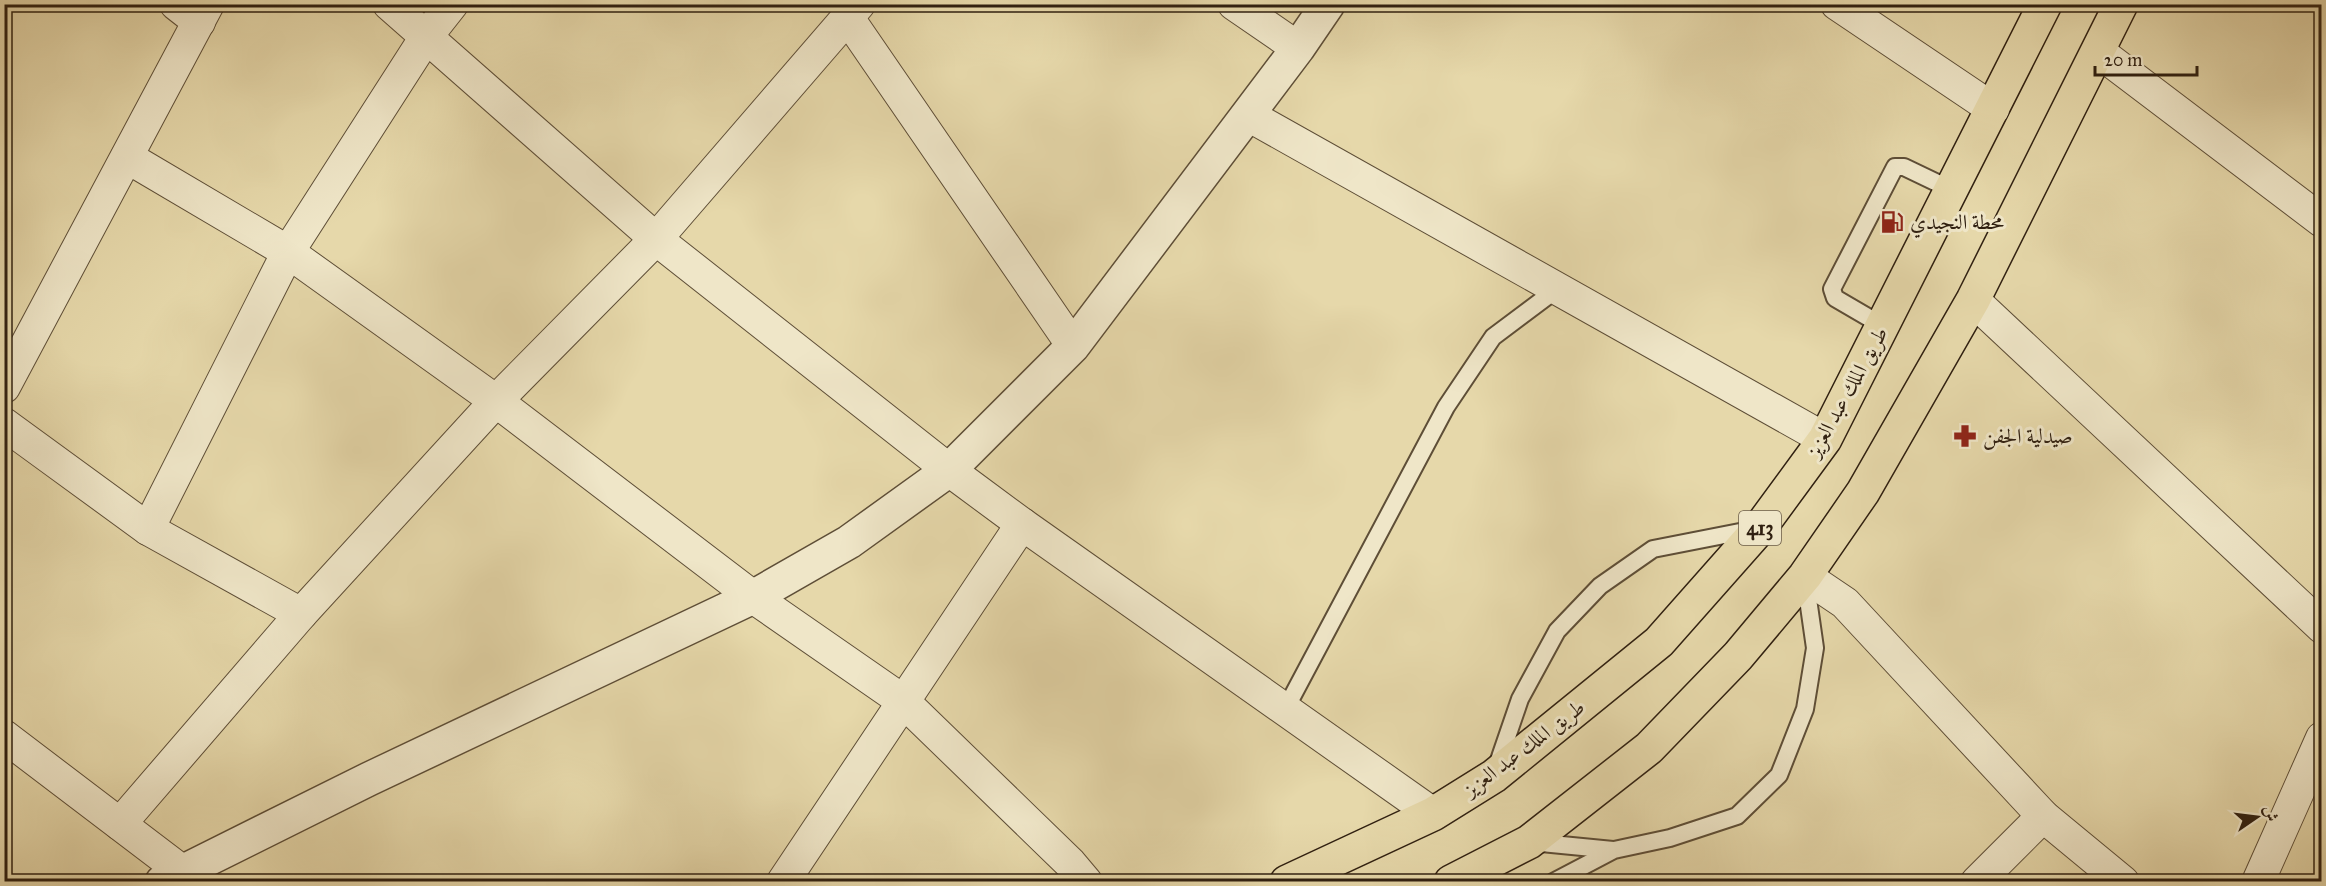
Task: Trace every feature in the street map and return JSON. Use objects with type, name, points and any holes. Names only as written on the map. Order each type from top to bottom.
[{"type":"highway","name":"طريق الملك عبد العزيز","points":[[1287,882],[1433,814],[1494,776],[1659,642],[1759,529],[1825,439],[1994,109],[2045,4]]},
{"type":"highway","points":[[1451,882],[1529,842],[1649,748],[1738,656],[1805,576],[1863,492],[1973,300],[2121,4]]},
{"type":"street","points":[[389,4],[656,239],[949,470],[1433,814]]},
{"type":"street","points":[[148,530],[288,252],[426,37],[452,4]]},
{"type":"street","points":[[1234,4],[1299,48]]},
{"type":"street","points":[[4,736],[120,824],[180,879],[369,779],[753,597],[849,542],[949,470],[1073,346],[1299,48],[1328,4]]},
{"type":"street","points":[[1837,4],[1994,109]]},
{"type":"street","points":[[4,387],[127,157],[194,10]]},
{"type":"street","points":[[120,824],[301,614],[496,401],[656,239],[854,11],[1073,346]]},
{"type":"street","points":[[2099,52],[2322,221]]},
{"type":"street","points":[[1248,115],[1825,439]]},
{"type":"street","points":[[127,157],[288,252],[496,401],[753,597],[903,701],[1070,863],[1086,882]]},
{"type":"street","points":[[1973,300],[2322,627]]},
{"type":"street","points":[[4,424],[148,530],[301,614]]},
{"type":"street","points":[[783,882],[1022,524]]},
{"type":"street","points":[[1805,576],[1845,603],[2043,816],[2123,882]]},
{"type":"street","points":[[2258,882],[2322,738]]},
{"type":"street","points":[[1977,882],[2043,816]]},
{"type":"lane","points":[[1883,326],[1835,298],[1832,289],[1895,166],[1904,167],[1952,190]]},
{"type":"lane","points":[[1286,710],[1446,407],[1493,337],[1557,289]]},
{"type":"lane","points":[[1494,776],[1520,699],[1557,631],[1600,586],[1653,549],[1759,529]]},
{"type":"lane","points":[[1553,882],[1614,850],[1670,838],[1737,816],[1779,775],[1805,710],[1815,648],[1805,576]]},
{"type":"lane","points":[[1529,842],[1614,850]]},
{"type":"place","name":"محطة النجيدي","points":[[1892,222]]},
{"type":"place","name":"صيدلية الجفن","points":[[1965,436]]}]
